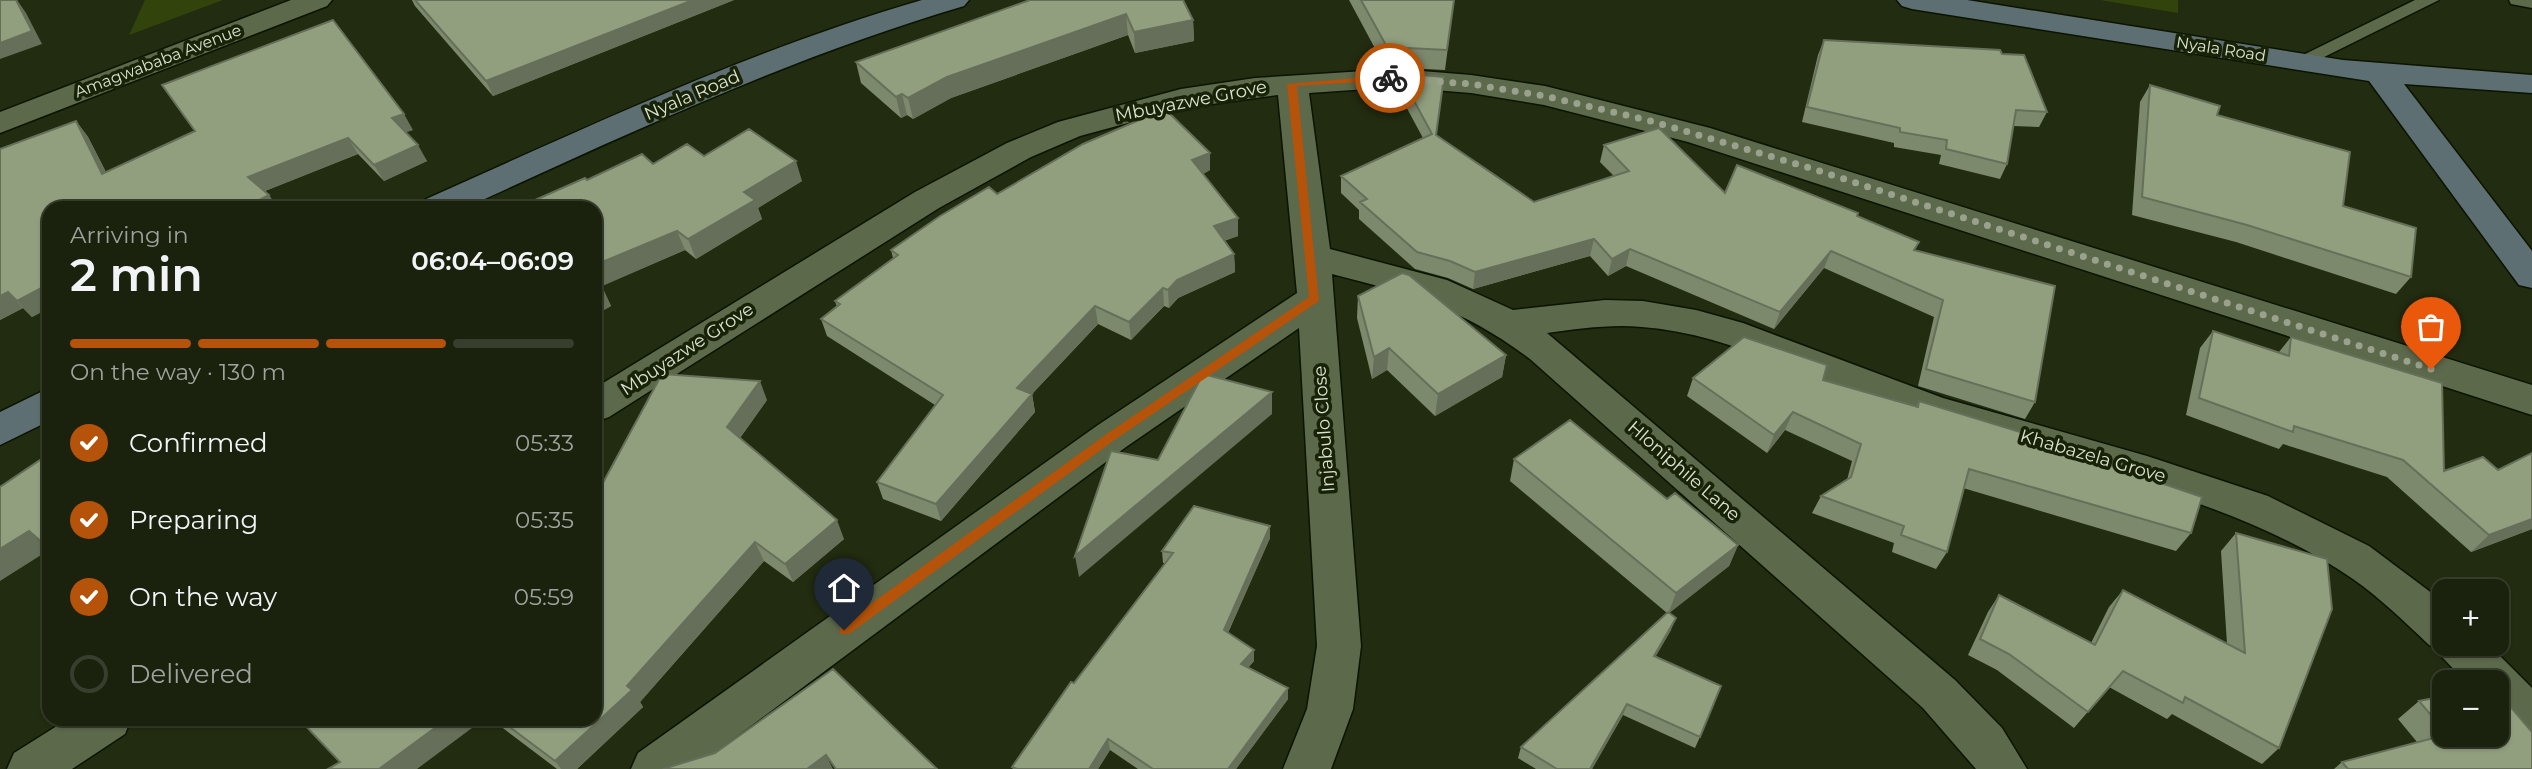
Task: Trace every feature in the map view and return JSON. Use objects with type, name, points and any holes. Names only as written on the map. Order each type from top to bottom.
[{"type":"street","name":"Amagwababa Avenue","points":[[0,122],[317,0]]},
{"type":"street","name":"Nyala Road","points":[[452,201],[778,58],[857,29],[954,0]]},
{"type":"street","name":"Nyala Road","points":[[1912,0],[2380,74],[2532,84]]},
{"type":"street","points":[[2380,74],[2532,276]]},
{"type":"street","name":"Mbuyazwe Grove","points":[[602,403],[796,279],[927,200],[1019,150],[1118,114],[1194,97],[1292,84],[1397,78],[1471,84],[1545,96],[1627,115],[1810,168],[2532,400]]},
{"type":"street","name":"Injabulo Close","points":[[1292,84],[1313,257],[1339,646],[1337,685],[1327,726],[1307,769]]},
{"type":"street","name":"Hloniphile Lane","points":[[1313,257],[1432,289],[1470,303],[1509,324],[1553,357],[1940,694],[1984,743],[2003,769]]},
{"type":"street","points":[[655,769],[1112,436],[1315,299]]},
{"type":"street","name":"Khabazela Grove","points":[[1509,324],[1637,313],[1685,321],[1735,336],[1936,411],[2185,482],[2255,507],[2356,559],[2402,592],[2432,619]]},
{"type":"street","points":[[0,429],[42,406]]},
{"type":"street","points":[[2471,656],[2532,720]]},
{"type":"street","points":[[32,769],[97,726]]},
{"type":"lane","points":[[2299,62],[2430,0]]},
{"type":"lane","points":[[2518,0],[2532,2]]},
{"type":"green space","points":[[145,0],[223,0],[129,35]]},
{"type":"green space","points":[[2100,0],[2178,0],[2178,13]]},
{"type":"building","points":[[0,0],[16,0],[32,31],[0,43]]},
{"type":"building","points":[[415,0],[693,0],[486,81]]},
{"type":"building","points":[[1030,0],[1183,0],[1193,20],[1134,32],[1126,14],[947,77],[908,98],[902,94],[896,97],[856,62]]},
{"type":"building","points":[[1361,0],[1454,0],[1447,50],[1387,47]]},
{"type":"building","points":[[333,20],[404,114],[392,118],[418,145],[374,165],[348,138],[248,177],[269,195],[257,201],[42,201],[42,288],[17,301],[8,292],[0,296],[0,149],[76,121],[102,174],[195,131],[162,85]]},
{"type":"building","points":[[1824,40],[2000,50],[2002,54],[2024,55],[2047,112],[2016,110],[2007,164],[1946,149],[1947,140],[1900,132],[1900,128],[1807,107]]},
{"type":"building","points":[[1399,73],[1444,77],[1436,135],[1534,202],[1629,171],[1604,145],[1659,128],[1725,193],[1737,165],[1858,213],[1857,216],[1919,242],[1914,250],[2055,286],[2035,402],[1926,369],[1943,300],[1831,251],[1780,312],[1630,249],[1612,259],[1594,239],[1475,272],[1450,261],[1417,252],[1360,202],[1367,199],[1341,176],[1432,134]]},
{"type":"building","points":[[2150,85],[2220,106],[2217,115],[2350,152],[2343,206],[2416,228],[2411,277],[2247,225],[2142,197]]},
{"type":"building","points":[[1165,109],[1210,153],[1192,160],[1238,218],[1214,226],[1234,254],[1177,280],[1168,290],[1163,288],[1129,322],[1095,306],[1017,388],[1032,394],[936,504],[877,482],[943,395],[821,319],[840,304],[835,301],[898,255],[891,250],[940,216],[989,187],[997,194],[1083,144]]},
{"type":"building","points":[[749,129],[796,161],[744,192],[755,200],[688,239],[677,231],[602,262],[602,201],[533,201],[585,178],[587,180],[642,154],[653,164],[687,144],[704,156]]},
{"type":"building","points":[[1402,273],[1409,275],[1506,355],[1438,394],[1389,348],[1374,357],[1358,296]]},
{"type":"building","points":[[2213,331],[2289,356],[2291,337],[2442,383],[2444,471],[2483,457],[2498,470],[2532,453],[2532,519],[2489,535],[2403,460],[2294,426],[2293,432],[2199,398]]},
{"type":"building","points":[[1744,337],[1827,365],[1823,380],[1918,407],[1919,401],[2030,435],[2029,438],[2202,497],[2191,533],[1969,469],[1947,552],[1901,535],[1904,526],[1821,496],[1851,477],[1861,444],[1793,412],[1774,435],[1693,378]]},
{"type":"building","points":[[662,374],[760,381],[727,427],[837,520],[785,564],[755,542],[627,686],[632,690],[602,718],[602,485]]},
{"type":"building","points":[[1203,374],[1272,392],[1075,556],[1111,451],[1158,460]]},
{"type":"building","points":[[1570,420],[1667,499],[1675,493],[1738,545],[1676,593],[1514,459]]},
{"type":"building","points":[[42,459],[42,542],[29,531],[0,549],[0,487]]},
{"type":"building","points":[[1194,506],[1270,526],[1224,630],[1254,650],[1241,664],[1288,688],[1228,769],[1153,769],[1108,739],[1089,769],[1012,767],[1071,682],[1074,683],[1173,553],[1162,551]]},
{"type":"building","points":[[2236,533],[2327,559],[2332,609],[2279,748],[2185,697],[2183,703],[2123,671],[2088,712],[2009,654],[1980,639],[1999,595],[2095,645],[2123,590],[2245,653]]},
{"type":"building","points":[[1668,612],[1676,618],[1654,656],[1721,686],[1700,737],[1627,704],[1590,769],[1557,769],[1521,747]]},
{"type":"building","points":[[833,669],[937,769],[836,769],[826,755],[807,769],[663,769],[715,753]]},
{"type":"building","points":[[2432,698],[2432,716],[2419,701]]},
{"type":"building","points":[[2509,705],[2532,732],[2532,769],[2348,769],[2342,762],[2432,738],[2432,747],[2509,747]]},
{"type":"building","points":[[306,726],[437,726],[379,769],[328,769],[340,762]]},
{"type":"building","points":[[508,726],[593,726],[555,761]]},
{"type":"way so far","points":[[1390,78],[1471,84],[1545,96],[1651,121],[1810,168],[2431,369]]},
{"type":"route","points":[[844,630],[1112,436],[1315,299],[1313,257],[1292,84],[1390,78]]}]
